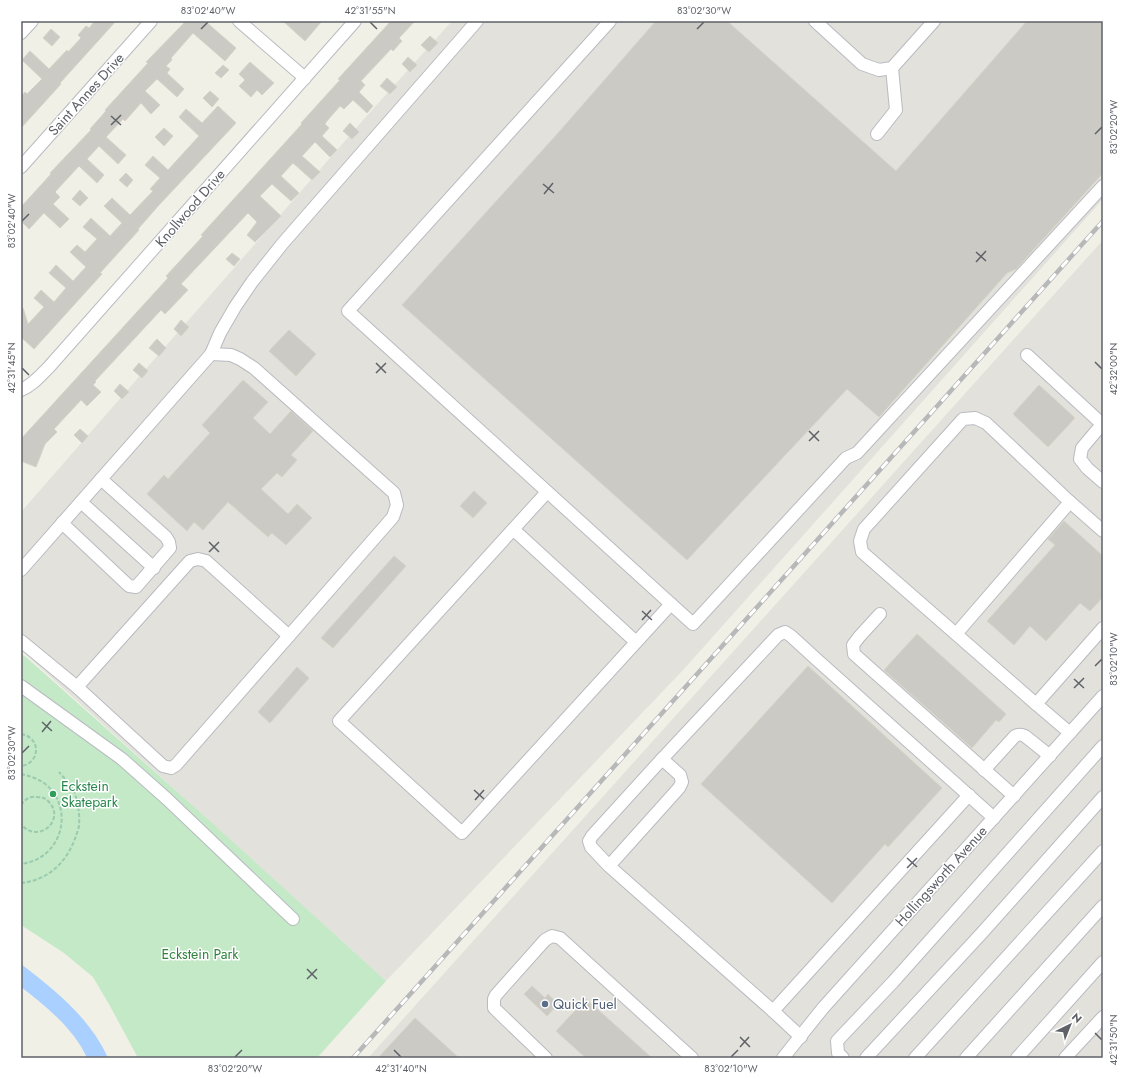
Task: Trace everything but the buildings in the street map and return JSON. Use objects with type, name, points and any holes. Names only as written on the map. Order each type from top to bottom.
[{"type":"street","name":"Saint Annes Drive","points":[[21,167],[151,21]]},
{"type":"street","points":[[239,21],[305,78]]},
{"type":"street","name":"Knollwood Drive","points":[[21,390],[35,382],[49,367],[355,21]]},
{"type":"street","points":[[21,570],[211,354],[234,307],[283,243],[477,21]]},
{"type":"street","points":[[610,21],[348,311],[693,624],[846,458],[857,453],[1103,186]]},
{"type":"street","points":[[815,21],[862,64],[879,70],[892,68],[934,21]]},
{"type":"street","points":[[21,33],[29,22]]},
{"type":"street","points":[[877,134],[896,110],[892,68]]},
{"type":"street","points":[[21,641],[77,687],[163,766],[170,768],[176,765],[393,517],[397,505],[394,493],[254,368],[231,355],[211,354]]},
{"type":"street","points":[[1027,356],[1102,423],[1082,448],[1080,459],[1087,468],[1103,482]]},
{"type":"street","points":[[1070,733],[862,552],[860,541],[864,529],[964,418],[975,418],[986,423],[1103,531]]},
{"type":"street","points":[[62,523],[129,586],[136,587],[154,568],[170,548],[169,542],[166,537],[101,479]]},
{"type":"street","points":[[547,492],[339,721],[462,833],[671,604]]},
{"type":"street","points":[[81,502],[154,568]]},
{"type":"street","points":[[956,634],[1070,502]]},
{"type":"street","points":[[514,530],[636,642]]},
{"type":"street","points":[[77,687],[190,561],[198,559],[206,561],[289,636]]},
{"type":"street","points":[[880,614],[858,637],[853,645],[854,654],[1014,796]]},
{"type":"street","points":[[1036,704],[1103,628]]},
{"type":"street","points":[[801,1037],[609,866],[591,847],[589,841],[592,836],[778,635],[784,632],[791,636],[994,818]]},
{"type":"street","points":[[21,686],[122,759],[167,799],[293,919]]},
{"type":"street","name":"Hollingsworth Avenue","points":[[785,1057],[823,1008],[1103,696]]},
{"type":"street","points":[[984,770],[1018,734],[1025,736],[1050,756]]},
{"type":"street","points":[[843,1058],[838,1053],[837,1041],[894,982],[1103,746]]},
{"type":"street","points":[[609,866],[679,788],[682,782],[680,776],[662,759]]},
{"type":"street","points":[[773,1011],[969,795]]},
{"type":"street","points":[[866,1058],[981,934],[1103,798]]},
{"type":"street","points":[[915,1058],[1103,851]]},
{"type":"street","points":[[966,1058],[1103,906]]},
{"type":"street","points":[[546,1058],[494,1008],[494,999],[545,940],[552,936],[560,938],[692,1058]]},
{"type":"street","points":[[1017,1058],[1103,962]]},
{"type":"street","points":[[1066,1058],[1103,1018]]},
{"type":"path","points":[[21,734],[32,739],[36,749],[34,759],[30,763],[21,766],[21,775],[32,776],[44,783],[55,794],[60,806],[62,823],[58,838],[50,850],[38,859],[21,864]]},
{"type":"path","points":[[21,883],[41,878],[58,867],[66,857],[80,826],[75,793],[59,772]]},
{"type":"path","points":[[21,805],[29,798],[35,796],[41,797],[46,799],[50,804],[53,808],[54,814],[50,825],[41,832],[29,831],[21,824]]},
{"type":"path","points":[[53,808],[60,806]]},
{"type":"shaded area","points":[[452,21],[1103,21],[1103,199],[685,668],[386,981],[21,650],[21,512],[364,119]]},
{"type":"shaded area","points":[[1103,240],[1103,1058],[368,1058]]},
{"type":"green space","name":"Eckstein Park","points":[[21,654],[210,821],[386,981],[317,1058],[138,1058],[93,977],[64,953],[21,925]]},
{"type":"water","points":[[21,964],[59,995],[82,1018],[92,1030],[108,1058],[87,1058],[82,1048],[67,1028],[49,1010],[21,987]]},
{"type":"railway","points":[[353,1058],[1103,221]]},
{"type":"place","name":"Eckstein Skatepark","points":[[53,794]]},
{"type":"place","name":"Quick Fuel","points":[[545,1004]]}]
